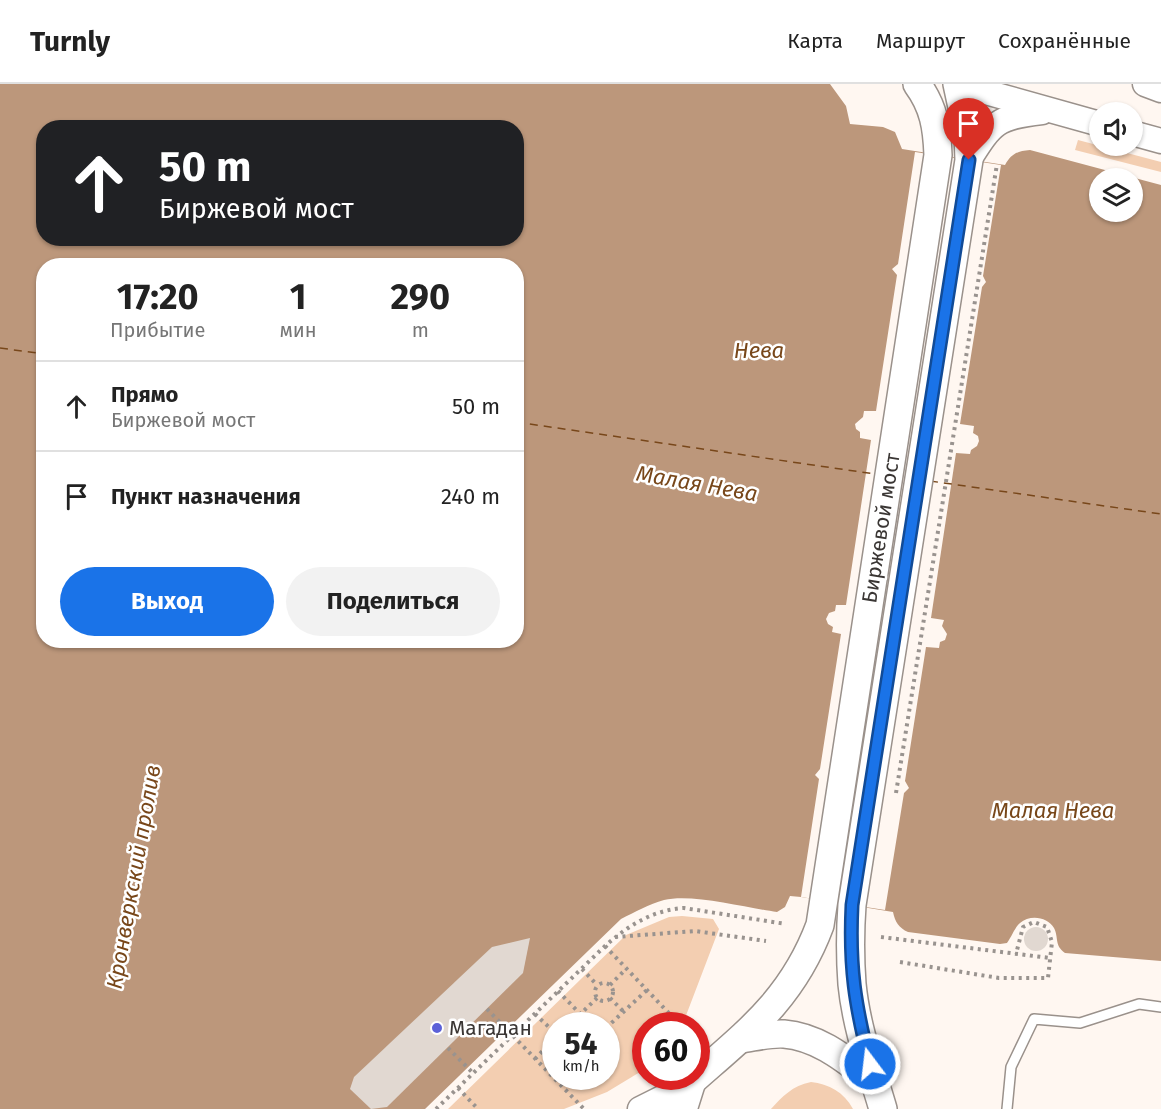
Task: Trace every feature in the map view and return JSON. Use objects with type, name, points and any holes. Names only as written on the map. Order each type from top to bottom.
[{"type":"main road","name":"Биржевой мост","points":[[662,1109],[690,1091],[772,1008],[790,986],[810,953],[820,925],[938,155],[936,125],[925,94],[917,84]]},
{"type":"main road","name":"Биржевой мост","points":[[883,1109],[852,986],[850,948],[852,905],[969,160],[968,135],[957,84]]},
{"type":"main road","points":[[936,125],[944,104],[957,84],[1089,121]]},
{"type":"main road","points":[[1145,84],[1161,90]]},
{"type":"main road","points":[[969,160],[996,123],[1016,115],[1050,111]]},
{"type":"main road","points":[[1143,136],[1161,141]]},
{"type":"main road","points":[[741,1039],[782,1034],[810,1039],[833,1050],[875,1082]]},
{"type":"main road","points":[[640,1109],[690,1091]]},
{"type":"lane","points":[[1006,1109],[1011,1067],[1034,1019],[1080,1023],[1139,1004],[1161,1007]]},
{"type":"path","points":[[894,803],[997,164]]},
{"type":"path","points":[[436,1109],[604,946],[645,918],[672,909],[693,909],[786,924]]},
{"type":"path","points":[[900,962],[999,978],[1048,978],[1050,932],[1047,927],[1034,922],[1023,927],[1016,954]]},
{"type":"path","points":[[615,937],[695,931],[766,941]]},
{"type":"path","points":[[881,937],[1050,958]]},
{"type":"path","points":[[604,946],[668,1012]]},
{"type":"path","points":[[582,969],[597,985]]},
{"type":"path","points":[[610,985],[626,969]]},
{"type":"path","points":[[603,982],[610,985],[613,992],[610,998],[603,1000],[597,998],[594,991],[597,985],[603,982]]},
{"type":"path","points":[[620,1016],[647,990]]},
{"type":"path","points":[[558,991],[578,1012]]},
{"type":"path","points":[[582,1012],[597,998]]},
{"type":"path","points":[[610,998],[624,1012]]},
{"type":"path","points":[[487,1009],[542,1066]]},
{"type":"path","points":[[535,1014],[542,1020]]},
{"type":"path","points":[[448,1048],[473,1073]]},
{"type":"path","points":[[534,1059],[542,1053]]},
{"type":"path","points":[[458,1088],[478,1109]]},
{"type":"path","points":[[566,1090],[584,1109]]},
{"type":"shaded area","points":[[1078,140],[1089,143],[1089,154],[1075,150]]},
{"type":"shaded area","points":[[1098,156],[1138,156],[1161,162],[1161,172]]},
{"type":"shaded area","points":[[682,916],[713,919],[719,929],[687,1012],[632,1012],[632,1077],[620,1084],[620,1012],[547,1012],[626,935],[669,917]]},
{"type":"shaded area","points":[[542,1017],[542,1090],[610,1090],[564,1109],[448,1109]]},
{"type":"shaded area","points":[[811,1082],[835,1090],[853,1109],[771,1109],[793,1089]]},
{"type":"water","name":"Нева","points":[[0,84],[830,84],[846,106],[850,124],[883,127],[895,132],[902,149],[1005,165],[1015,154],[1030,150],[1097,168],[1089,168],[1089,222],[1143,222],[1143,180],[1161,185],[1161,961],[1065,953],[1059,947],[1051,924],[1038,918],[1024,920],[1007,943],[1000,944],[908,932],[898,924],[893,912],[790,896],[785,907],[777,912],[704,900],[676,898],[653,904],[621,919],[425,1109],[0,1109]]},
{"type":"pier","points":[[915,152],[1001,165],[983,276],[986,282],[982,287],[960,424],[974,426],[973,433],[978,436],[979,441],[970,454],[956,453],[931,618],[944,620],[942,626],[947,634],[945,640],[940,642],[939,648],[926,647],[905,781],[909,788],[904,793],[885,910],[801,897],[819,779],[815,775],[820,769],[841,634],[832,632],[833,627],[826,619],[829,613],[835,611],[836,605],[846,605],[871,440],[860,438],[860,432],[856,429],[855,424],[863,417],[864,411],[876,411],[897,275],[892,269],[898,264]]},
{"type":"building","points":[[1036,927],[1045,930],[1048,939],[1045,948],[1036,951],[1027,948],[1024,939],[1027,930]]},
{"type":"building","name":"Магадан","points":[[530,938],[523,973],[387,1107],[371,1109],[350,1089],[354,1077],[492,947]]},
{"type":"ferry route","points":[[0,348],[36,353]]},
{"type":"ferry route","points":[[524,423],[875,474]]},
{"type":"ferry route","points":[[930,481],[1161,514]]},
{"type":"place","name":"Магадан","points":[[437,1028]]},
{"type":"route","points":[[870,1064],[852,986],[850,948],[852,905],[969,160]]},
{"type":"water label","name":"Малая Нева","points":[[697,483]]},
{"type":"water label","name":"Малая Нева","points":[[1053,810]]},
{"type":"water label","name":"Кронверкский пролив","points":[[133,877]]}]
